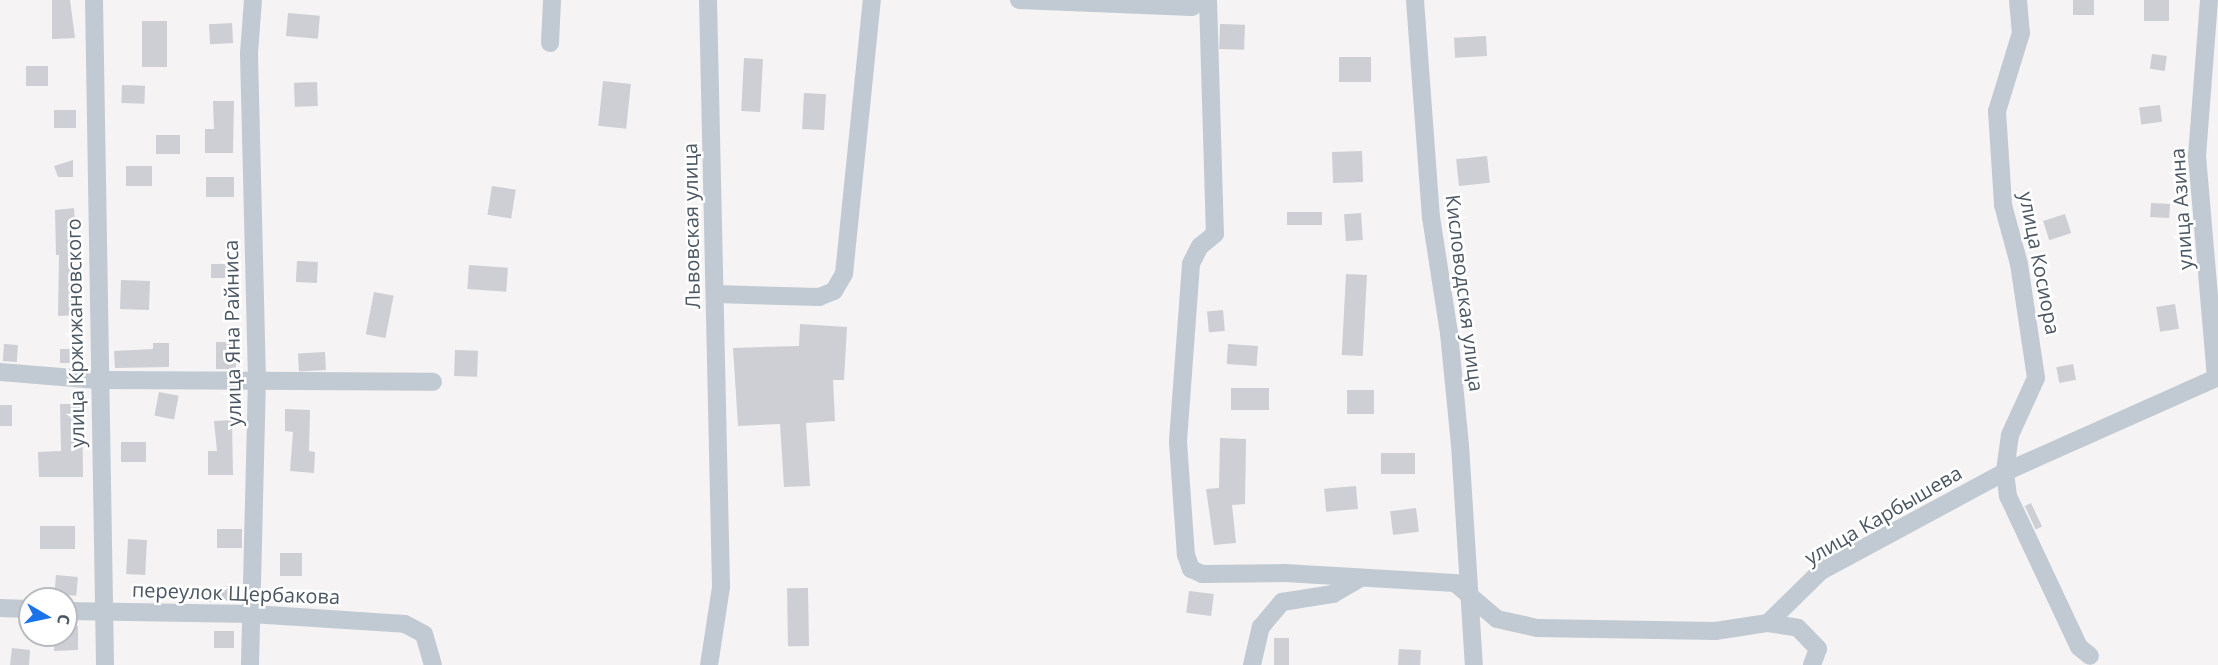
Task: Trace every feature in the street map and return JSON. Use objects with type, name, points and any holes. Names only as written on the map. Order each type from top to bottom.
[{"type":"street","name":"улица Кржижановского","points":[[94,0],[98,380],[105,665]]},
{"type":"street","name":"улица Яна Райниса","points":[[250,665],[256,381],[249,53],[254,0]]},
{"type":"street","points":[[550,43],[552,0]]},
{"type":"street","name":"Львовская улица","points":[[708,0],[721,587],[709,665]]},
{"type":"street","points":[[715,294],[819,297],[834,291],[844,274],[872,0]]},
{"type":"street","points":[[1019,0],[1192,7],[1202,0]]},
{"type":"street","points":[[1208,0],[1215,234],[1200,246],[1191,264],[1178,442],[1186,555],[1191,569],[1203,574],[1455,583],[1497,619],[1537,628],[1715,631],[1768,623],[1798,628],[1818,650],[1812,665]]},
{"type":"street","name":"Кисловодская улица","points":[[1415,0],[1431,217],[1449,333],[1458,423],[1474,665]]},
{"type":"street","name":"улица Косиора","points":[[2018,0],[2021,33],[1997,111],[2003,204],[2019,264],[2036,378],[2010,435],[2005,472],[2008,496],[2079,647],[2090,656]]},
{"type":"street","name":"улица Азина","points":[[2209,0],[2197,156],[2217,378]]},
{"type":"street","points":[[0,372],[98,380],[433,382]]},
{"type":"street","name":"улица Карбышева","points":[[1768,623],[1821,571],[2005,472],[2217,378]]},
{"type":"street","points":[[1252,665],[1261,627],[1282,602],[1333,594],[1361,578]]},
{"type":"street","points":[[0,608],[18,609]]},
{"type":"street","name":"переулок Щербакова","points":[[78,612],[252,614],[405,624],[424,634],[433,665]]},
{"type":"building","points":[[52,0],[70,0],[75,38],[52,39]]},
{"type":"building","points":[[2073,0],[2094,0],[2094,15],[2073,15]]},
{"type":"building","points":[[2144,0],[2169,0],[2169,21],[2144,21]]},
{"type":"building","points":[[288,13],[320,16],[318,39],[286,36]]},
{"type":"building","points":[[142,21],[167,21],[167,67],[142,67]]},
{"type":"building","points":[[232,23],[233,43],[210,44],[209,24]]},
{"type":"building","points":[[1220,24],[1245,25],[1244,50],[1219,49]]},
{"type":"building","points":[[1486,36],[1487,56],[1455,58],[1454,38]]},
{"type":"building","points":[[2152,54],[2167,56],[2165,71],[2150,69]]},
{"type":"building","points":[[1339,57],[1371,57],[1371,82],[1339,82]]},
{"type":"building","points":[[744,58],[763,59],[760,112],[741,111]]},
{"type":"building","points":[[26,66],[48,66],[48,86],[26,86]]},
{"type":"building","points":[[603,81],[631,84],[626,129],[598,126]]},
{"type":"building","points":[[317,82],[318,106],[295,107],[294,83]]},
{"type":"building","points":[[122,85],[145,86],[144,104],[121,103]]},
{"type":"building","points":[[804,93],[826,94],[824,130],[802,129]]},
{"type":"building","points":[[213,101],[234,101],[233,153],[205,153],[205,129],[214,129]]},
{"type":"building","points":[[2160,105],[2162,122],[2141,124],[2139,108]]},
{"type":"building","points":[[54,110],[76,110],[76,128],[54,128]]},
{"type":"building","points":[[156,135],[180,135],[180,154],[156,154]]},
{"type":"building","points":[[1362,151],[1363,182],[1333,183],[1332,152]]},
{"type":"building","points":[[1487,156],[1490,183],[1459,186],[1456,159]]},
{"type":"building","points":[[73,160],[73,177],[58,177],[54,166]]},
{"type":"building","points":[[126,166],[152,166],[152,186],[126,186]]},
{"type":"building","points":[[206,177],[234,177],[234,197],[206,197]]},
{"type":"building","points":[[492,186],[516,190],[511,218],[487,215]]},
{"type":"building","points":[[2151,203],[2170,204],[2169,218],[2150,217]]},
{"type":"building","points":[[74,208],[75,225],[70,226],[79,315],[58,316],[59,255],[56,255],[55,210]]},
{"type":"building","points":[[1287,212],[1322,212],[1322,225],[1287,225]]},
{"type":"building","points":[[1361,213],[1363,240],[1346,241],[1344,214]]},
{"type":"building","points":[[2065,214],[2071,233],[2049,240],[2043,221]]},
{"type":"building","points":[[297,261],[318,262],[317,283],[296,282]]},
{"type":"building","points":[[211,264],[230,264],[230,278],[211,278]]},
{"type":"building","points":[[469,265],[508,268],[506,292],[467,289]]},
{"type":"building","points":[[1346,274],[1367,275],[1363,356],[1342,355]]},
{"type":"building","points":[[121,280],[150,281],[149,310],[120,309]]},
{"type":"building","points":[[374,292],[394,296],[385,338],[366,334]]},
{"type":"building","points":[[2175,304],[2179,329],[2160,332],[2156,307]]},
{"type":"building","points":[[1223,310],[1225,331],[1209,332],[1207,311]]},
{"type":"building","points":[[800,324],[847,327],[844,380],[833,380],[835,421],[806,423],[810,486],[784,487],[780,424],[738,426],[733,348],[799,346]]},
{"type":"building","points":[[216,342],[236,342],[236,369],[216,369]]},
{"type":"building","points":[[153,343],[169,343],[169,367],[115,368],[114,351],[153,349]]},
{"type":"building","points":[[4,344],[18,345],[17,362],[3,361]]},
{"type":"building","points":[[1228,344],[1258,346],[1257,366],[1227,364]]},
{"type":"building","points":[[60,349],[77,349],[77,363],[60,363]]},
{"type":"building","points":[[455,350],[478,351],[477,377],[454,376]]},
{"type":"building","points":[[325,352],[326,370],[299,371],[298,353]]},
{"type":"building","points":[[2073,364],[2076,380],[2059,383],[2056,367]]},
{"type":"building","points":[[1231,388],[1269,388],[1269,410],[1231,410]]},
{"type":"building","points":[[1347,390],[1374,390],[1374,414],[1347,414]]},
{"type":"building","points":[[159,392],[179,396],[174,419],[154,416]]},
{"type":"building","points":[[60,404],[82,404],[83,477],[39,477],[38,452],[61,451]]},
{"type":"building","points":[[0,405],[12,405],[12,426],[0,426]]},
{"type":"building","points":[[285,409],[310,410],[309,451],[315,452],[314,473],[290,471],[293,432],[285,431]]},
{"type":"building","points":[[232,420],[233,475],[208,475],[208,451],[217,451],[214,421]]},
{"type":"building","points":[[1220,438],[1246,439],[1245,504],[1232,505],[1236,543],[1214,545],[1206,489],[1219,488]]},
{"type":"building","points":[[121,442],[146,442],[146,462],[121,462]]},
{"type":"building","points":[[1381,453],[1415,453],[1415,474],[1381,474]]},
{"type":"building","points":[[1356,486],[1358,509],[1326,512],[1324,489]]},
{"type":"building","points":[[2031,503],[2042,527],[2036,530],[2025,506]]},
{"type":"building","points":[[1416,508],[1419,532],[1393,535],[1390,511]]},
{"type":"building","points":[[40,526],[75,526],[75,549],[40,549]]},
{"type":"building","points":[[217,529],[242,529],[242,548],[217,548]]},
{"type":"building","points":[[128,539],[147,540],[145,575],[126,574]]},
{"type":"building","points":[[280,553],[302,553],[302,576],[280,576]]},
{"type":"building","points":[[56,575],[78,577],[77,587],[55,587]]},
{"type":"building","points":[[230,586],[232,602],[207,602],[206,589]]},
{"type":"building","points":[[787,588],[808,588],[809,646],[788,646]]},
{"type":"building","points":[[1189,591],[1214,594],[1211,616],[1186,613]]},
{"type":"building","points":[[214,631],[234,631],[234,648],[214,648]]},
{"type":"building","points":[[1274,638],[1289,638],[1289,665],[1274,665]]},
{"type":"building","points":[[54,647],[78,647],[78,650],[54,651]]},
{"type":"building","points":[[12,648],[30,650],[29,665],[10,665]]},
{"type":"building","points":[[1399,649],[1421,650],[1420,665],[1398,665]]}]
